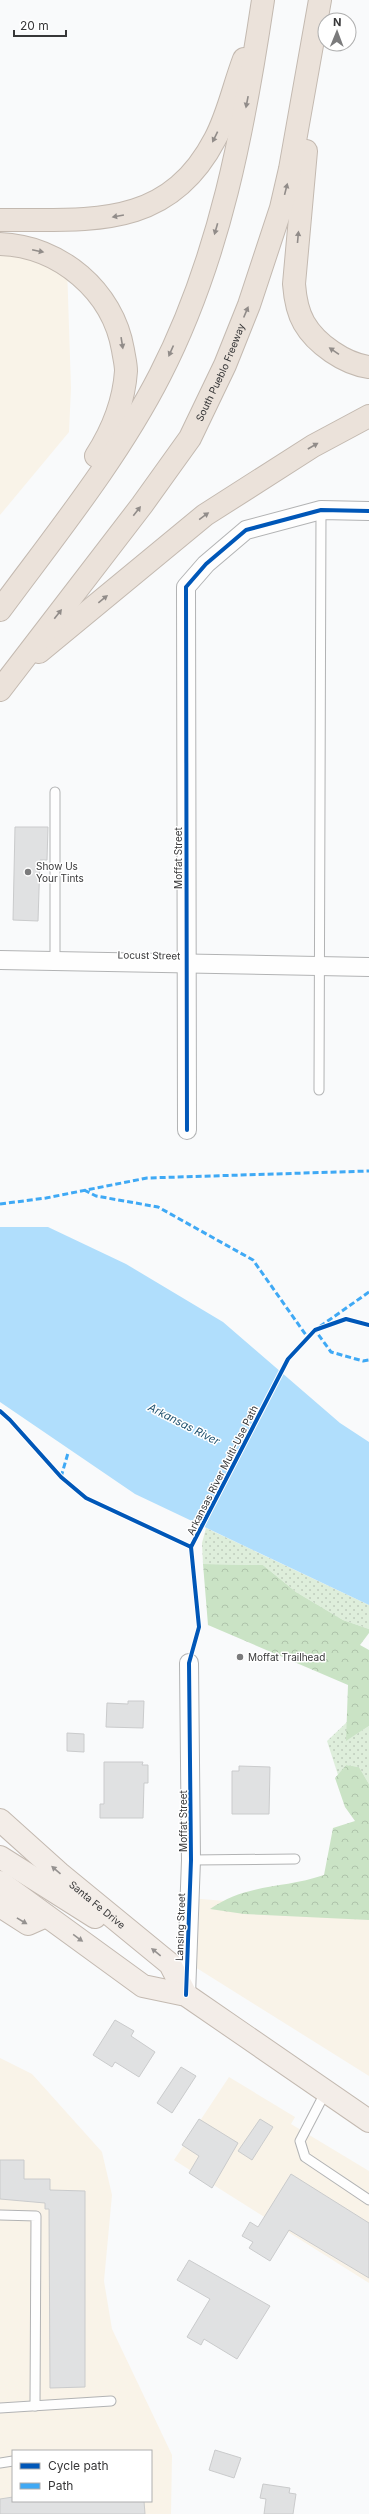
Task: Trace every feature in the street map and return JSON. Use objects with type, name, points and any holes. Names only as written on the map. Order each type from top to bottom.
[{"type":"highway","points":[[320,1],[294,284],[296,305],[304,322],[317,340],[359,366],[369,367]]},
{"type":"highway","name":"South Pueblo Freeway","points":[[4,684],[142,504],[190,438],[225,365],[249,305],[281,208],[290,169],[320,1]]},
{"type":"highway","points":[[0,220],[110,217],[145,208],[178,188],[192,173],[215,139],[262,4]]},
{"type":"highway","points":[[4,604],[105,467],[160,375],[178,335],[198,286],[234,163],[247,102],[262,4]]},
{"type":"highway","points":[[0,244],[47,253],[83,276],[106,303],[120,333],[126,370],[119,405],[106,439],[4,604]]},
{"type":"highway","points":[[4,684],[205,515],[313,446],[369,416]]},
{"type":"main road","name":"Santa Fe Drive","points":[[0,1820],[137,1938],[170,1964],[186,1995]]},
{"type":"main road","points":[[0,1857],[91,1915],[137,1938]]},
{"type":"main road","name":"Santa Fe Drive","points":[[0,1882],[143,1986],[186,1995],[369,2121]]},
{"type":"main road","points":[[0,1906],[28,1924],[46,1916]]},
{"type":"street","points":[[321,510],[369,511]]},
{"type":"street","name":"Moffat Street","points":[[187,1130],[186,587],[206,564],[246,530],[321,510]]},
{"type":"street","name":"Locust Street","points":[[0,960],[369,967]]},
{"type":"street","name":"Moffat Street","points":[[189,1663],[191,1860]]},
{"type":"street","name":"Lansing Street","points":[[186,1995],[191,1860]]},
{"type":"lane","points":[[319,1090],[321,510]]},
{"type":"lane","points":[[55,792],[55,962]]},
{"type":"lane","points":[[191,1860],[295,1859]]},
{"type":"lane","points":[[326,2091],[300,2141],[305,2157],[369,2200]]},
{"type":"lane","points":[[0,2215],[36,2216],[35,2406]]},
{"type":"lane","points":[[0,2408],[110,2401]]},
{"type":"lane","points":[[0,2462],[12,2461]]},
{"type":"shaded area","points":[[0,244],[67,266],[71,388],[69,432],[0,515]]},
{"type":"shaded area","points":[[189,1898],[369,1913],[369,2076],[187,1962]]},
{"type":"shaded area","points":[[0,2058],[32,2074],[102,2152],[112,2195],[104,2281],[112,2329],[172,2455],[171,2514],[0,2514]]},
{"type":"shaded area","points":[[229,2077],[295,2117],[291,2124],[369,2171],[369,2283],[174,2160]]},
{"type":"green space","points":[[206,1528],[369,1605],[369,1629],[343,1620],[296,1592],[263,1565],[203,1564],[202,1543]]},
{"type":"green space","points":[[203,1564],[263,1565],[296,1592],[343,1620],[369,1629],[369,1633],[360,1645],[369,1650],[369,1726],[346,1741],[348,1685],[208,1625]]},
{"type":"green space","points":[[347,1722],[347,1740],[369,1726],[369,1784],[359,1767],[346,1765],[338,1775],[327,1741]]},
{"type":"green space","points":[[346,1765],[359,1767],[369,1784],[369,1920],[244,1914],[210,1909],[238,1895],[324,1875],[333,1828],[355,1821],[345,1807],[335,1778]]},
{"type":"water","name":"Arkansas River","points":[[0,1227],[48,1227],[126,1264],[223,1322],[340,1423],[369,1442],[369,1605],[135,1494],[0,1402]]},
{"type":"building","points":[[15,827],[48,827],[47,860],[40,860],[38,921],[13,920]]},
{"type":"building","points":[[128,1701],[144,1701],[143,1728],[106,1727],[107,1703],[128,1704]]},
{"type":"building","points":[[67,1733],[84,1734],[84,1752],[67,1751]]},
{"type":"building","points":[[104,1762],[143,1762],[142,1765],[148,1765],[148,1783],[144,1783],[143,1818],[100,1818],[100,1804],[104,1804]]},
{"type":"building","points":[[239,1766],[270,1767],[269,1814],[232,1814],[232,1771],[239,1771]]},
{"type":"building","points":[[115,2020],[134,2031],[131,2036],[155,2052],[139,2077],[115,2062],[112,2067],[93,2055]]},
{"type":"building","points":[[181,2067],[196,2076],[172,2113],[157,2103]]},
{"type":"building","points":[[199,2119],[238,2143],[212,2188],[189,2173],[199,2156],[182,2145]]},
{"type":"building","points":[[260,2119],[273,2127],[252,2160],[238,2151]]},
{"type":"building","points":[[0,2160],[24,2160],[24,2179],[50,2179],[50,2190],[85,2191],[85,2387],[50,2388],[49,2209],[45,2209],[45,2203],[0,2199]]},
{"type":"building","points":[[291,2174],[369,2223],[369,2278],[289,2230],[270,2261],[249,2248],[253,2242],[242,2236],[250,2222],[258,2227]]},
{"type":"building","points":[[189,2260],[270,2306],[237,2359],[204,2339],[201,2345],[187,2337],[210,2299],[177,2280]]},
{"type":"building","points":[[215,2450],[241,2458],[234,2478],[209,2470]]},
{"type":"building","points":[[263,2484],[290,2488],[289,2493],[296,2494],[293,2514],[264,2514],[266,2499],[260,2498]]},
{"type":"building","points":[[12,2497],[12,2502],[144,2502],[145,2514],[0,2514],[0,2499]]},
{"type":"marked path","points":[[0,1204],[46,1198],[147,1178],[369,1171]]},
{"type":"marked path","points":[[84,1190],[96,1196],[158,1207],[253,1260],[308,1338]]},
{"type":"marked path","points":[[369,1292],[315,1330],[331,1352],[363,1361],[369,1360]]},
{"type":"marked path","points":[[61,1477],[68,1453]]},
{"type":"cycle path","points":[[187,1130],[186,587],[206,564],[246,530],[321,510],[369,511]]},
{"type":"cycle path","name":"Arkansas River Multi-Use Path","points":[[0,1411],[10,1420],[61,1477],[86,1498],[191,1547],[288,1359],[315,1330],[346,1319],[369,1325]]},
{"type":"cycle path","points":[[186,1995],[191,1860],[189,1663],[199,1627],[191,1547]]},
{"type":"place","name":"Show Us Your Tints","points":[[28,872]]},
{"type":"place","name":"Moffat Trailhead","points":[[240,1657]]}]
